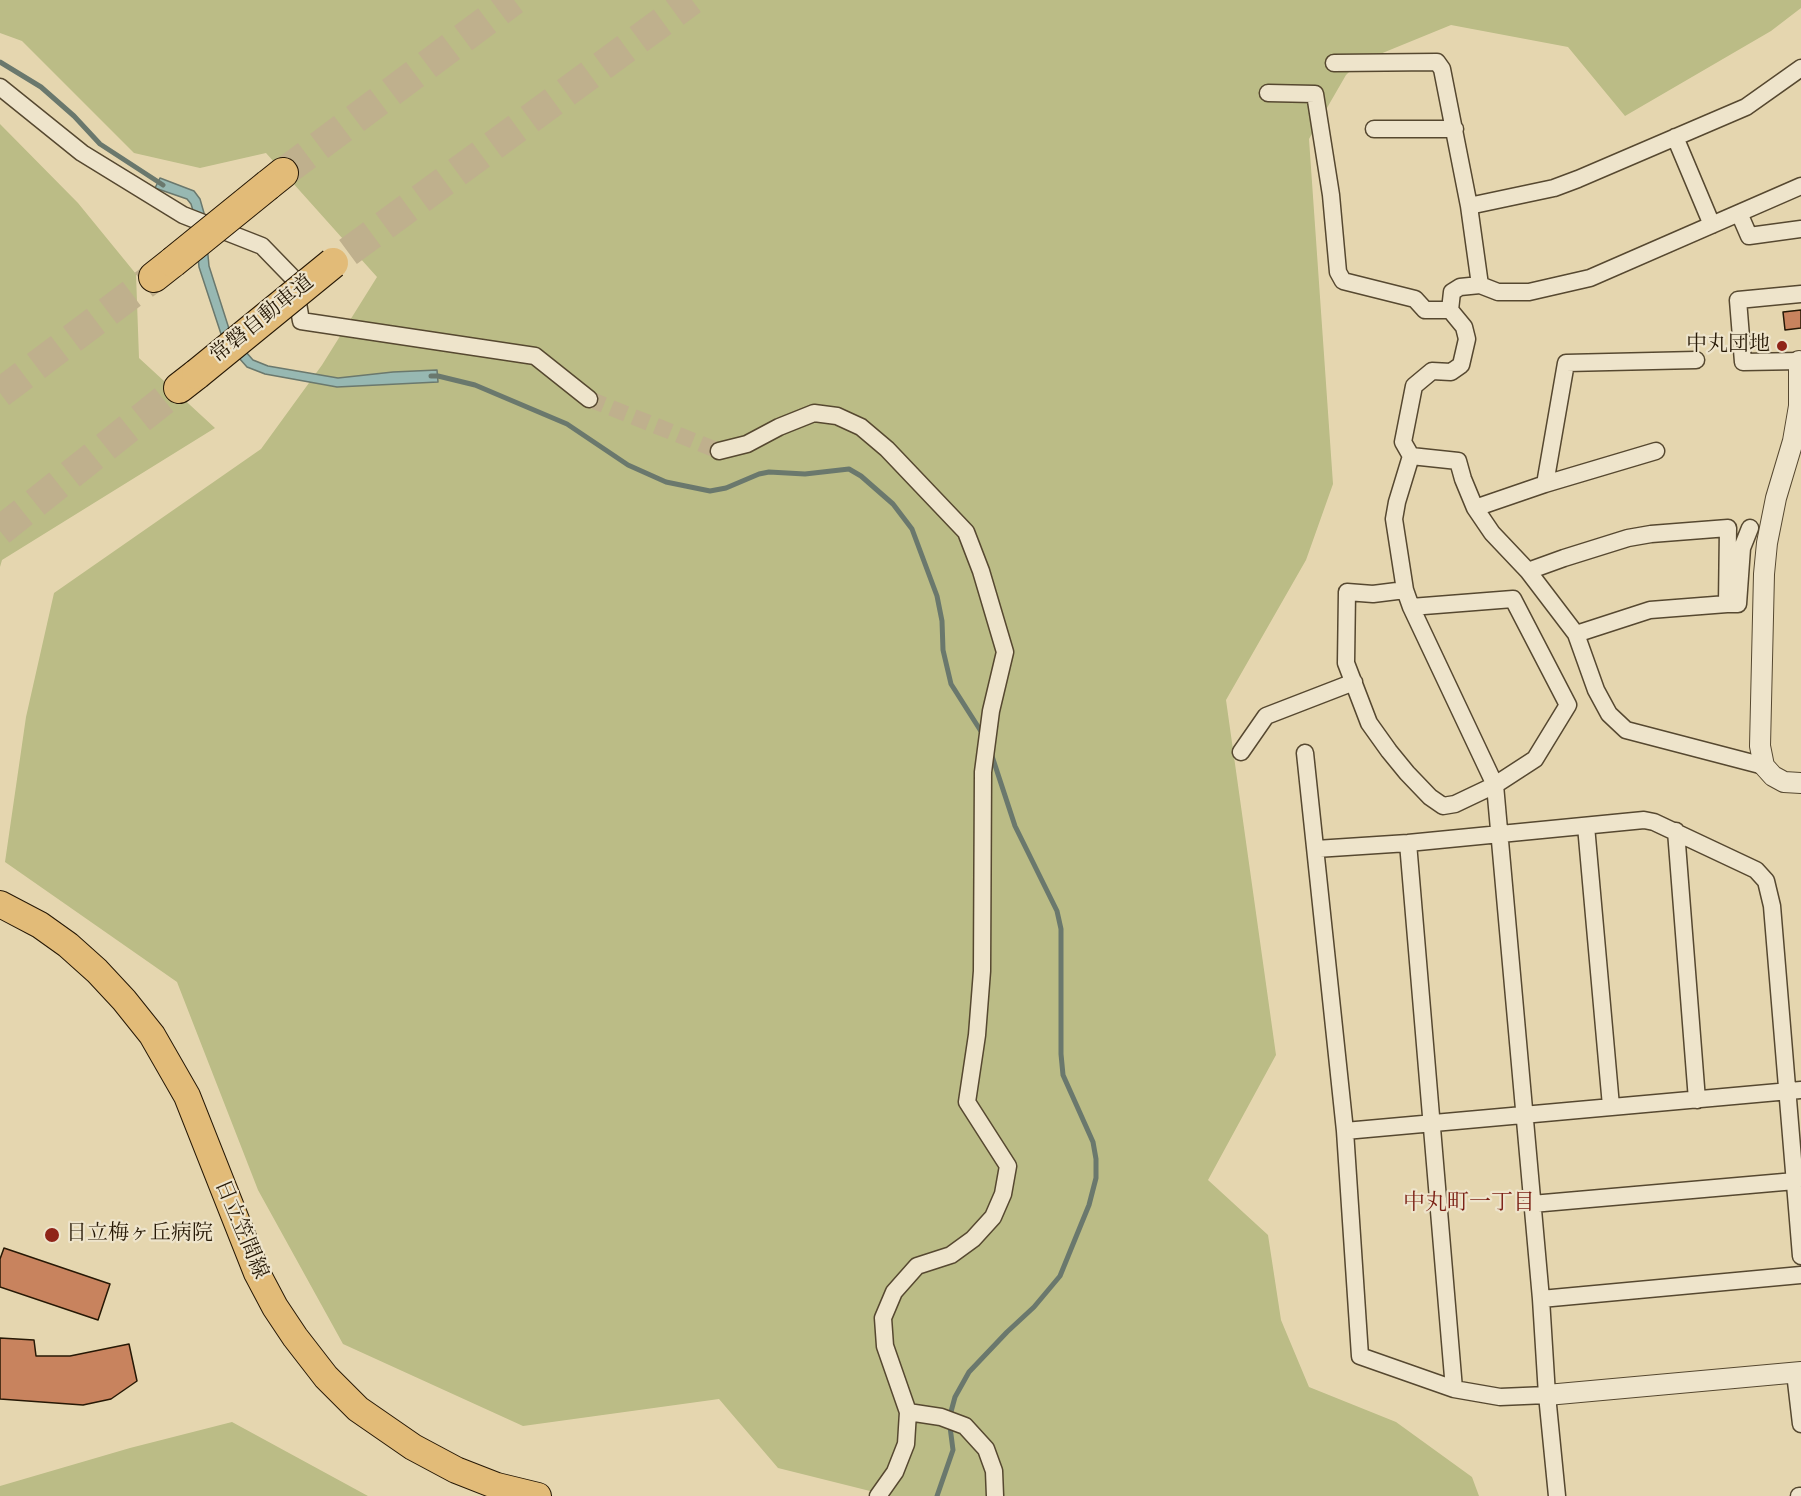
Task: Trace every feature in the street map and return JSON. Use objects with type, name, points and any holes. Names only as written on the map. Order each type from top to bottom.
[{"type":"highway","points":[[163,270],[276,179]]},
{"type":"highway","name":"常磐自動車道","points":[[188,381],[340,257]]},
{"type":"main road","name":"日立笠間線","points":[[0,904],[40,925],[68,945],[104,978],[152,1035],[187,1096],[257,1273],[294,1337],[326,1377],[358,1409],[413,1447],[456,1470],[497,1486],[538,1496]]},
{"type":"street","points":[[1334,63],[1437,62],[1442,69],[1469,206],[1480,285]]},
{"type":"street","points":[[1469,206],[1554,188],[1746,107],[1801,68]]},
{"type":"street","points":[[0,87],[82,153],[173,209],[262,246],[294,279],[301,321],[535,356],[589,399]]},
{"type":"street","points":[[1268,93],[1315,94],[1331,195],[1338,272],[1343,281],[1415,299],[1425,310],[1450,310]]},
{"type":"street","points":[[1374,129],[1455,129]]},
{"type":"street","points":[[1675,137],[1712,225]]},
{"type":"street","points":[[1557,1496],[1495,785],[1405,590],[1394,519],[1411,456],[1403,442],[1414,386],[1432,371],[1451,372],[1461,365],[1467,339],[1464,327],[1450,310],[1452,292],[1460,287],[1480,285],[1498,292],[1529,292],[1590,278],[1801,186]]},
{"type":"street","points":[[1739,213],[1749,236],[1801,229]]},
{"type":"street","points":[[1801,294],[1738,300],[1743,362],[1800,361],[1799,406],[1793,441],[1770,498],[1764,574],[1760,746],[1764,765],[1773,776],[1784,782],[1801,783]]},
{"type":"street","points":[[1545,484],[1566,363],[1696,360]]},
{"type":"street","points":[[719,451],[747,444],[779,427],[814,413],[837,416],[861,427],[887,449],[966,532],[981,572],[1005,652],[991,711],[983,772],[982,971],[977,1035],[967,1102],[1008,1166],[1003,1194],[993,1217],[974,1239],[951,1254],[917,1266],[894,1292],[883,1318],[885,1346],[908,1412],[906,1444],[895,1472],[878,1496]]},
{"type":"street","points":[[1475,508],[1545,484],[1656,451]]},
{"type":"street","points":[[1411,456],[1458,461],[1475,508],[1492,533],[1528,571],[1576,634],[1596,690],[1609,714],[1626,730],[1764,765]]},
{"type":"street","points":[[1528,571],[1628,538],[1728,528],[1727,604]]},
{"type":"street","points":[[1576,634],[1650,610],[1738,604],[1742,548],[1750,528]]},
{"type":"street","points":[[1405,590],[1373,594],[1347,592],[1347,663],[1369,723],[1407,773],[1430,797],[1443,806],[1449,805],[1495,785],[1535,759],[1568,705],[1514,599],[1411,607]]},
{"type":"street","points":[[1241,752],[1266,716],[1354,682]]},
{"type":"street","points":[[1305,753],[1345,1131],[1360,1356],[1454,1389],[1500,1396],[1547,1395],[1798,1372],[1801,1424]]},
{"type":"street","points":[[1316,849],[1408,843],[1644,820],[1676,831],[1756,870],[1766,881],[1772,906],[1794,1091],[1795,1181],[1801,1256]]},
{"type":"street","points":[[1586,826],[1611,1107]]},
{"type":"street","points":[[1676,831],[1697,1100]]},
{"type":"street","points":[[1408,843],[1454,1389]]},
{"type":"street","points":[[1345,1131],[1794,1091]]},
{"type":"street","points":[[1532,1204],[1795,1181]]},
{"type":"street","points":[[1541,1299],[1801,1275]]},
{"type":"street","points":[[908,1412],[941,1417],[965,1426],[986,1449],[994,1471],[995,1496]]},
{"type":"green space","points":[[0,0],[1801,0],[1801,8],[1771,31],[1625,116],[1568,47],[1451,25],[1358,63],[1346,75],[1309,139],[1333,484],[1306,560],[1226,700],[1276,1055],[1208,1180],[1268,1235],[1281,1320],[1309,1387],[1396,1422],[1472,1477],[1479,1496],[890,1496],[778,1468],[719,1399],[523,1426],[343,1344],[258,1190],[177,982],[5,862],[26,717],[54,593],[261,449],[322,365],[377,277],[266,153],[200,168],[134,153],[22,41],[0,33]]},
{"type":"green space","points":[[0,124],[78,203],[136,274],[139,358],[215,428],[2,560],[0,567]]},
{"type":"green space","points":[[232,1422],[368,1496],[0,1496],[0,1486],[130,1448]]},
{"type":"water","points":[[160,178],[194,191],[200,199],[204,213],[209,266],[231,335],[253,360],[268,366],[338,378],[437,370],[438,382],[337,387],[265,374],[247,367],[223,340],[199,267],[191,204],[187,199],[155,188]]},
{"type":"building","points":[[1801,310],[1801,328],[1785,330],[1783,312]]},
{"type":"building","points":[[4,1248],[110,1284],[98,1320],[0,1287],[0,1259]]},
{"type":"building","points":[[0,1338],[34,1340],[36,1356],[70,1356],[129,1344],[137,1381],[111,1399],[83,1405],[0,1399]]},
{"type":"waterway","points":[[0,62],[41,87],[74,116],[100,144],[163,185]]},
{"type":"waterway","points":[[431,376],[475,385],[567,424],[628,465],[666,482],[710,491],[726,488],[769,472],[805,474],[849,469],[861,476],[893,504],[912,529],[937,596],[942,621],[943,650],[951,684],[984,736]]},
{"type":"waterway","points":[[937,1496],[953,1450],[949,1419],[955,1397],[969,1372],[1034,1307],[1060,1276],[1089,1205],[1096,1178],[1093,1142],[1063,1075],[1061,929],[1057,911],[1015,826],[991,753]]},
{"type":"tunnel","points":[[283,173],[514,0]]},
{"type":"tunnel","points":[[348,252],[692,0]]},
{"type":"tunnel","points":[[0,393],[154,277]]},
{"type":"tunnel","points":[[0,531],[179,388]]},
{"type":"tunnel","points":[[589,399],[719,451]]},
{"type":"place","name":"中丸団地","points":[[1782,346]]},
{"type":"place","name":"日立梅ヶ丘病院","points":[[52,1235]]},
{"type":"district","name":"中丸町一丁目","points":[[1469,1204]]}]
